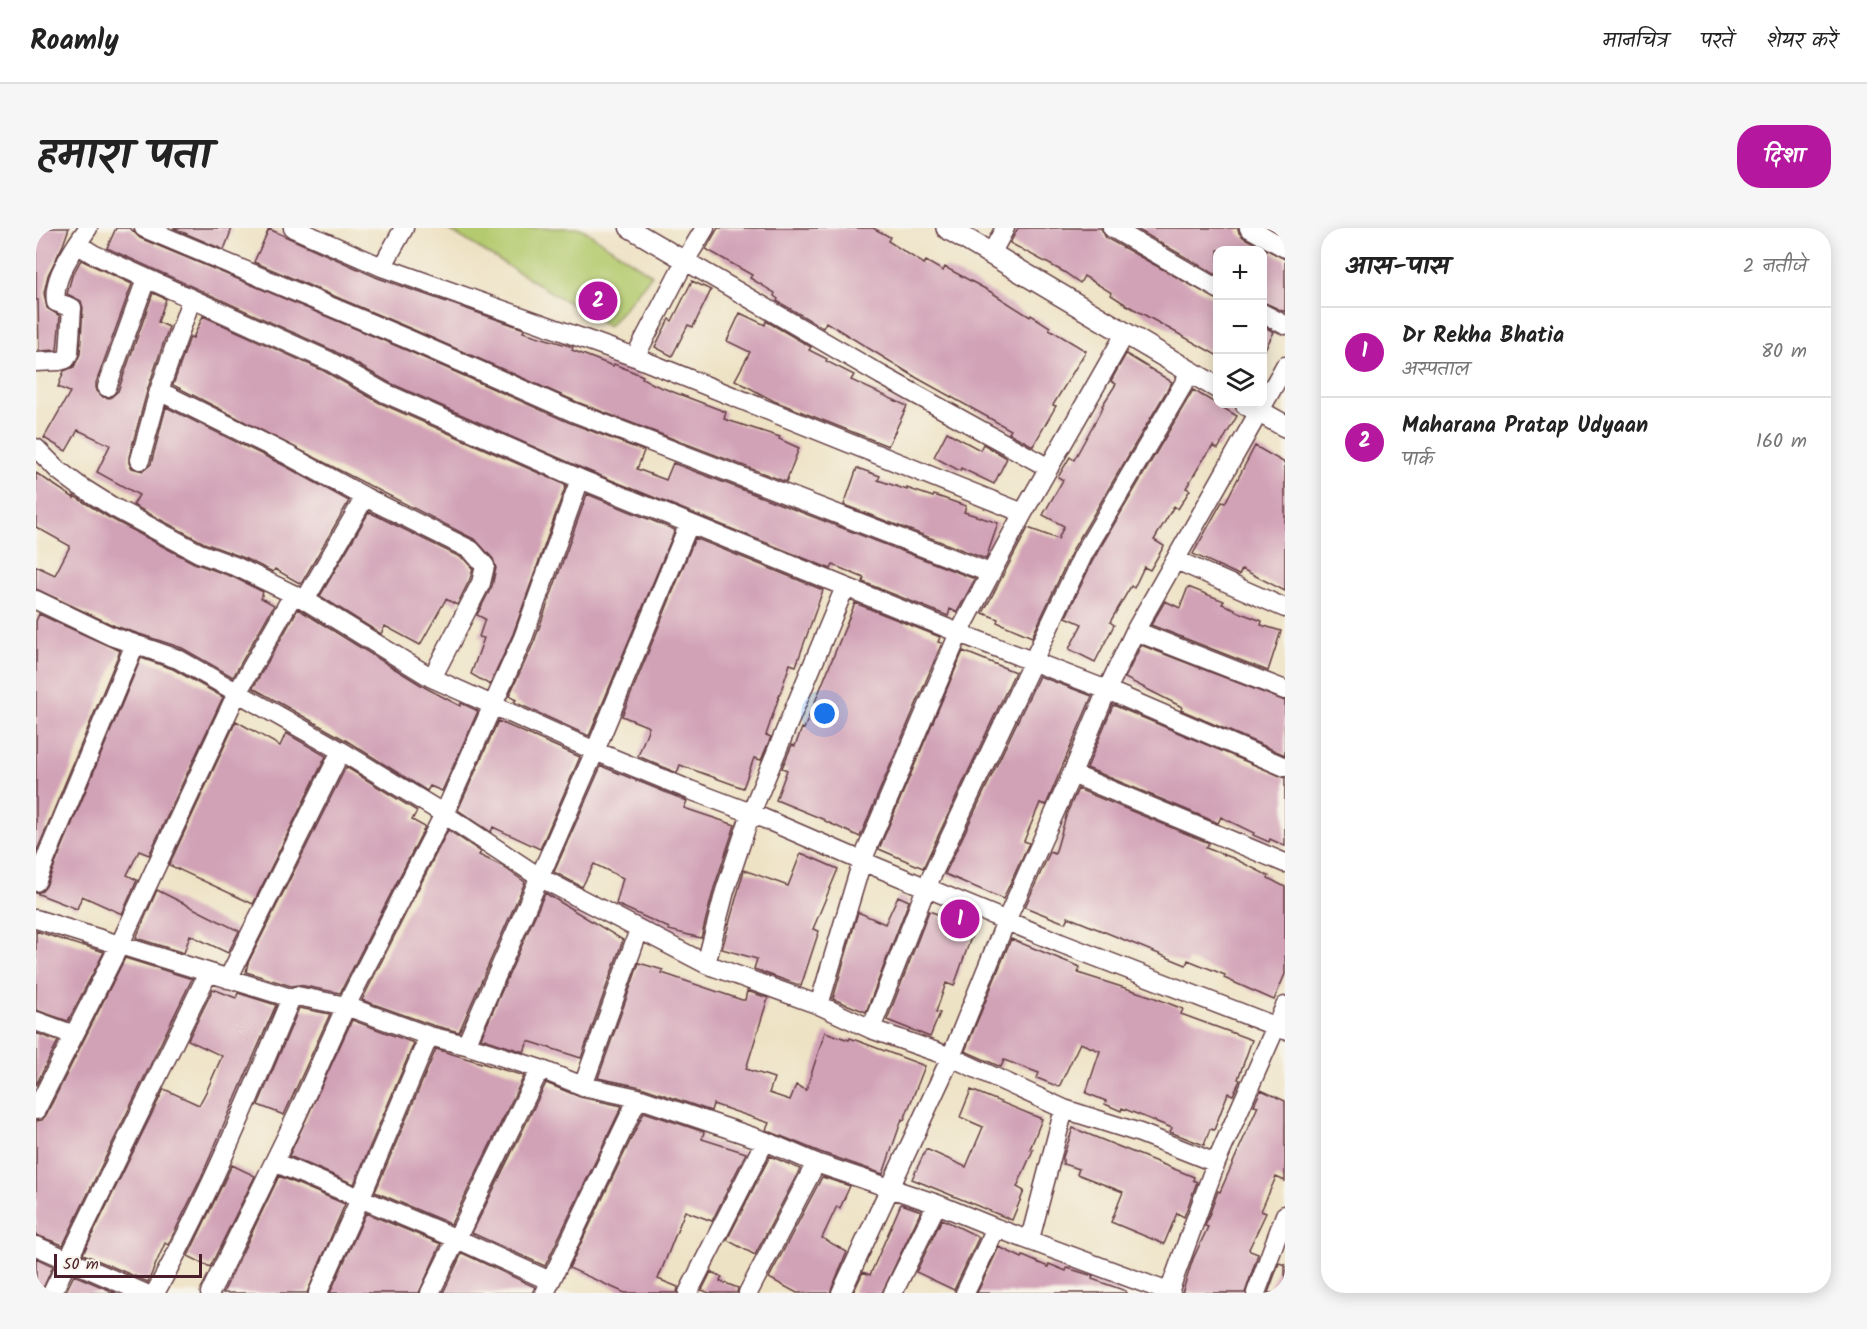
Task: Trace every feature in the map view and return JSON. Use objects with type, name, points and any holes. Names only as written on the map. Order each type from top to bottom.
[{"type":"street","points":[[36,362],[66,359],[69,352],[72,308],[56,302],[56,295],[65,262],[88,228]]},
{"type":"street","points":[[144,228],[410,340],[573,412],[990,573]]},
{"type":"street","points":[[293,228],[382,267],[635,357],[1023,513]]},
{"type":"street","points":[[382,267],[404,228]]},
{"type":"street","points":[[629,228],[881,375],[1049,468]]},
{"type":"street","points":[[635,357],[685,261],[705,228]]},
{"type":"street","points":[[947,228],[1213,385]]},
{"type":"street","points":[[991,254],[1005,228]]},
{"type":"street","points":[[1112,228],[1213,286]]},
{"type":"street","points":[[1249,228],[1285,248]]},
{"type":"street","points":[[77,244],[191,300],[329,361],[385,393],[580,479],[844,587],[1107,690],[1285,767]]},
{"type":"street","points":[[107,387],[146,279]]},
{"type":"street","points":[[140,460],[159,391],[191,300]]},
{"type":"street","points":[[1267,315],[1285,325]]},
{"type":"street","points":[[819,1005],[862,861],[959,633],[1023,513],[1125,334]]},
{"type":"street","points":[[1267,390],[1285,366]]},
{"type":"street","points":[[871,1029],[926,888],[1083,555],[1190,373]]},
{"type":"street","points":[[159,391],[471,550],[485,566],[481,583],[432,678]]},
{"type":"street","points":[[841,1293],[951,1057],[1006,921],[1107,690],[1136,632],[1176,560],[1253,408],[1285,426]]},
{"type":"street","points":[[36,448],[58,470],[113,507],[199,553],[237,567],[299,598],[432,678],[595,750],[751,813],[926,888],[1280,1028]]},
{"type":"street","points":[[210,1293],[346,1006],[444,814],[523,638],[580,479]]},
{"type":"street","points":[[36,1110],[120,944],[237,693],[365,497]]},
{"type":"street","points":[[466,1046],[595,750],[689,524]]},
{"type":"street","points":[[1176,560],[1285,608]]},
{"type":"street","points":[[706,964],[725,891],[751,813],[844,587]]},
{"type":"street","points":[[37,603],[111,636],[178,659],[341,751],[444,814],[538,877],[706,964],[819,1005],[871,1029],[951,1057],[1064,1109],[1140,1133],[1216,1163]]},
{"type":"street","points":[[1136,632],[1285,690]]},
{"type":"street","points":[[36,882],[135,644]]},
{"type":"street","points":[[228,979],[341,751]]},
{"type":"street","points":[[1072,774],[1285,863]]},
{"type":"street","points":[[36,919],[291,998],[297,996],[346,1006],[429,1036],[540,1069],[583,1086],[638,1098],[765,1141],[816,1163],[937,1204],[1170,1293],[1216,1163],[1280,1028],[1285,1006]]},
{"type":"street","points":[[583,1086],[639,930]]},
{"type":"street","points":[[52,1293],[208,974]]},
{"type":"street","points":[[155,1293],[178,1253],[235,1131],[291,998]]},
{"type":"street","points":[[36,1021],[74,1035]]},
{"type":"street","points":[[318,1293],[429,1036]]},
{"type":"street","points":[[430,1293],[455,1238],[540,1069]]},
{"type":"street","points":[[274,1162],[455,1238],[548,1287],[638,1098]]},
{"type":"street","points":[[1030,1239],[1064,1109]]},
{"type":"street","points":[[688,1293],[765,1141]]},
{"type":"street","points":[[748,1293],[816,1163]]},
{"type":"street","points":[[893,1293],[937,1204]]},
{"type":"street","points":[[1256,1293],[1285,1215]]},
{"type":"street","points":[[965,1293],[996,1228]]},
{"type":"street","points":[[36,1246],[144,1293]]},
{"type":"green space","points":[[446,228],[581,228],[652,275],[608,327]]},
{"type":"building","points":[[36,228],[69,228],[48,275],[44,293],[47,308],[60,316],[57,350],[39,351]]},
{"type":"building","points":[[116,228],[130,228],[140,238],[406,350],[568,422],[644,451],[637,469],[666,480],[673,463],[975,579],[957,612],[950,609],[948,616],[863,582],[864,578],[833,565],[831,569],[584,469],[390,383],[334,351],[107,248]]},
{"type":"building","points":[[173,228],[232,228],[224,250]]},
{"type":"building","points":[[718,228],[873,228],[890,237],[888,241],[924,264],[926,261],[943,271],[945,267],[1030,317],[1031,315],[1050,327],[1049,329],[1086,351],[1053,405],[1056,406],[1033,446],[1009,433],[1011,430],[917,378],[826,322],[823,328],[777,301],[775,293],[750,278],[752,275],[706,249]]},
{"type":"building","points":[[1018,228],[1101,228],[1106,238],[1213,297],[1213,353],[1125,304],[1084,276],[1080,283],[1010,243]]},
{"type":"building","points":[[1135,228],[1238,228],[1244,238],[1260,246],[1213,246],[1213,273]]},
{"type":"building","points":[[269,229],[378,278],[524,329],[523,332],[573,347],[572,350],[613,366],[614,364],[643,376],[642,378],[655,385],[726,412],[724,419],[780,437],[779,439],[799,448],[786,482],[577,402],[254,262]]},
{"type":"building","points":[[1267,250],[1285,259],[1285,312],[1267,304]]},
{"type":"building","points":[[81,260],[132,284],[96,383],[96,390],[103,397],[110,398],[118,391],[153,293],[166,299],[158,322],[169,327],[148,388],[129,457],[132,468],[143,471],[151,464],[166,407],[283,465],[349,501],[301,584],[275,569],[273,572],[242,557],[204,543],[133,505],[139,495],[97,472],[110,445],[78,430],[66,451],[44,438],[70,392],[58,387],[64,371],[74,367],[80,354],[83,308],[81,301],[67,294],[72,276]]},
{"type":"building","points":[[692,281],[711,290],[693,327],[688,325],[672,356],[655,347],[669,319],[672,321]]},
{"type":"building","points":[[740,313],[765,325],[766,321],[811,347],[809,350],[827,359],[826,361],[854,375],[851,380],[907,406],[888,446],[774,401],[735,380],[750,352],[727,341]]},
{"type":"building","points":[[203,316],[324,371],[380,403],[566,485],[513,634],[490,685],[471,674],[484,638],[479,637],[485,619],[477,615],[492,586],[496,568],[493,559],[476,540],[173,385],[190,337],[193,338]]},
{"type":"building","points":[[1267,328],[1274,332],[1267,345]]},
{"type":"building","points":[[1126,354],[1172,382],[1073,549],[1032,637],[997,622],[998,619],[983,613],[1028,528],[1058,539],[1064,526],[1043,515],[1063,480],[1058,477],[1070,457],[1074,460],[1116,384],[1111,381]]},
{"type":"building","points":[[1193,390],[1213,402],[1213,408],[1223,408],[1237,416],[1218,449],[1213,446],[1203,460],[1186,488],[1190,490],[1178,509],[1174,506],[1154,540],[1164,546],[1150,570],[1144,567],[1134,588],[1131,586],[1110,622],[1114,625],[1095,662],[1069,649],[1082,624],[1066,617],[1093,560]]},
{"type":"building","points":[[947,432],[980,450],[983,444],[1007,458],[994,484],[961,468],[960,471],[934,457]]},
{"type":"building","points":[[1255,446],[1285,463],[1285,591],[1242,569],[1239,575],[1193,554],[1222,502],[1225,503]]},
{"type":"building","points":[[857,468],[880,476],[878,480],[966,506],[964,512],[998,523],[986,559],[844,505]]},
{"type":"building","points":[[36,473],[74,498],[74,496],[194,563],[233,577],[263,592],[261,598],[274,605],[233,677],[182,648],[115,626],[36,589],[36,566],[55,575],[70,546],[36,527]]},
{"type":"building","points":[[587,494],[675,530],[589,736],[514,702],[516,700],[509,696],[534,642]]},
{"type":"building","points":[[369,512],[464,559],[473,569],[457,605],[446,599],[420,645],[385,626],[381,634],[320,596]]},
{"type":"building","points":[[695,538],[823,590],[796,666],[790,664],[766,735],[771,737],[761,760],[754,758],[743,788],[680,765],[677,773],[638,756],[649,727],[622,716]]},
{"type":"building","points":[[1188,587],[1224,601],[1222,604],[1235,611],[1262,621],[1261,625],[1281,631],[1268,671],[1151,625],[1165,601],[1180,608]]},
{"type":"building","points":[[855,603],[940,637],[938,642],[942,643],[860,837],[776,800],[787,770],[782,768],[792,745],[795,746],[802,728],[804,729]]},
{"type":"building","points":[[298,609],[426,688],[460,706],[461,703],[478,711],[442,791],[430,786],[427,791],[347,741],[253,688]]},
{"type":"building","points":[[39,614],[120,651],[36,853],[36,621]]},
{"type":"building","points":[[1141,645],[1285,701],[1285,755],[1181,710],[1182,707],[1125,678]]},
{"type":"building","points":[[963,651],[1015,672],[923,868],[879,849]]},
{"type":"building","points":[[141,658],[173,669],[223,697],[149,855],[139,851],[127,875],[137,880],[122,914],[82,896],[77,909],[36,893],[42,891],[46,886]]},
{"type":"building","points":[[1039,676],[1092,696],[1046,805],[1040,803],[1024,841],[1029,843],[1003,899],[945,874]]},
{"type":"building","points":[[1113,705],[1285,778],[1285,846],[1253,835],[1254,833],[1221,817],[1218,823],[1087,768]]},
{"type":"building","points":[[236,721],[280,746],[286,733],[326,756],[253,904],[169,865]]},
{"type":"building","points":[[498,721],[580,757],[540,849],[493,827],[491,832],[458,810]]},
{"type":"building","points":[[601,766],[687,801],[684,808],[735,825],[714,888],[701,938],[669,930],[616,904],[623,878],[594,864],[582,887],[554,872]]},
{"type":"building","points":[[346,767],[417,811],[412,820],[425,827],[340,993],[299,985],[291,986],[246,972],[248,963]]},
{"type":"building","points":[[1078,789],[1209,843],[1206,848],[1233,858],[1269,876],[1268,878],[1285,887],[1285,974],[1274,1000],[1224,978],[1225,975],[1188,960],[1186,965],[1068,917],[1065,923],[1025,907],[1050,852],[1055,854],[1067,813]]},
{"type":"building","points":[[448,830],[481,852],[479,855],[502,866],[525,882],[459,1032],[432,1025],[362,1000]]},
{"type":"building","points":[[801,853],[838,869],[813,929],[819,931],[801,986],[754,969],[757,959],[722,949],[744,870],[788,886]]},
{"type":"building","points":[[157,890],[239,931],[228,953],[190,935],[184,953],[136,938]]},
{"type":"building","points":[[545,893],[623,940],[581,1058],[528,1041],[524,1052],[481,1038]]},
{"type":"building","points":[[898,896],[909,901],[866,1012],[833,999],[858,912],[885,924]]},
{"type":"building","points":[[929,911],[940,915],[939,917],[974,929],[954,986],[946,983],[936,1012],[940,1013],[930,1037],[887,1020]]},
{"type":"building","points":[[36,931],[104,952],[68,1021],[36,1010]]},
{"type":"building","points":[[1011,939],[1080,967],[1078,973],[1150,996],[1183,1009],[1181,1014],[1252,1040],[1238,1079],[1240,1080],[1233,1095],[1228,1093],[1214,1130],[1210,1129],[1204,1145],[1170,1132],[1172,1128],[1122,1108],[1121,1111],[1105,1104],[1106,1101],[1086,1093],[1100,1051],[1080,1043],[1059,1087],[1037,1078],[1039,1073],[1004,1060],[1001,1067],[965,1051]]},
{"type":"building","points":[[125,958],[192,979],[63,1245],[36,1235],[36,1121],[42,1120],[46,1115]]},
{"type":"building","points":[[639,963],[742,1000],[745,1000],[747,991],[768,998],[746,1069],[774,1078],[769,1093],[790,1100],[796,1085],[806,1090],[825,1032],[849,1040],[850,1038],[925,1066],[904,1120],[902,1119],[883,1174],[766,1130],[769,1123],[713,1104],[711,1111],[641,1087],[598,1078]]},
{"type":"building","points":[[213,989],[236,998],[238,993],[276,1005],[200,1180],[168,1245],[165,1243],[148,1282],[83,1254],[164,1089],[199,1105],[207,1090],[222,1056],[188,1040]]},
{"type":"building","points":[[299,1008],[330,1014],[284,1115],[258,1105]]},
{"type":"building","points":[[352,1020],[414,1043],[354,1184],[289,1156]]},
{"type":"building","points":[[36,1033],[58,1041],[36,1085]]},
{"type":"building","points":[[436,1049],[524,1076],[451,1224],[375,1192]]},
{"type":"building","points":[[546,1083],[580,1097],[622,1106],[545,1266],[472,1233]]},
{"type":"building","points":[[971,1090],[1042,1119],[1030,1149],[1033,1150],[1017,1187],[1024,1191],[1012,1220],[912,1179],[926,1149],[966,1167],[983,1127],[960,1117]]},
{"type":"building","points":[[1261,1090],[1285,1101],[1285,1181],[1276,1177],[1261,1211],[1266,1213],[1249,1249],[1258,1254],[1245,1293],[1182,1293],[1193,1259],[1208,1227],[1205,1226],[1218,1191],[1220,1192],[1258,1106],[1254,1105]]},
{"type":"building","points":[[644,1112],[704,1132],[702,1139],[746,1153],[712,1221],[685,1211],[658,1279],[678,1287],[677,1293],[625,1293],[569,1268]]},
{"type":"building","points":[[1073,1128],[1194,1177],[1193,1180],[1197,1182],[1184,1217],[1177,1213],[1164,1244],[1111,1222],[1123,1192],[1077,1174],[1079,1169],[1063,1164],[1063,1157]]},
{"type":"building","points":[[770,1156],[800,1169],[755,1255],[727,1240]]},
{"type":"building","points":[[232,1165],[255,1176],[210,1267],[188,1256]]},
{"type":"building","points":[[279,1176],[345,1204],[307,1293],[223,1293]]},
{"type":"building","points":[[822,1177],[850,1186],[840,1208],[837,1206],[822,1238],[847,1252],[830,1293],[797,1293],[769,1278]]},
{"type":"building","points":[[901,1204],[921,1211],[882,1293],[853,1293],[863,1272],[870,1275]]},
{"type":"building","points":[[366,1213],[441,1244],[419,1293],[330,1293]]},
{"type":"building","points":[[942,1219],[979,1237],[954,1290],[916,1272]]},
{"type":"building","points":[[999,1247],[1048,1267],[1049,1264],[1066,1271],[1067,1268],[1093,1276],[1092,1279],[1126,1291],[1126,1293],[977,1293]]},
{"type":"building","points":[[462,1253],[535,1287],[532,1293],[443,1293]]},
{"type":"building","points":[[36,1258],[53,1266],[41,1293],[36,1293]]},
{"type":"building","points":[[1279,1263],[1285,1265],[1285,1293],[1268,1293]]},
{"type":"building","points":[[711,1272],[722,1277],[720,1281],[738,1288],[737,1293],[709,1293],[702,1290]]},
{"type":"building","points":[[74,1275],[116,1293],[65,1293]]},
{"type":"place","name":"Maharana Pratap Udyaan","points":[[598,301]]},
{"type":"place","name":"Dr Rekha Bhatia","points":[[960,919]]}]
